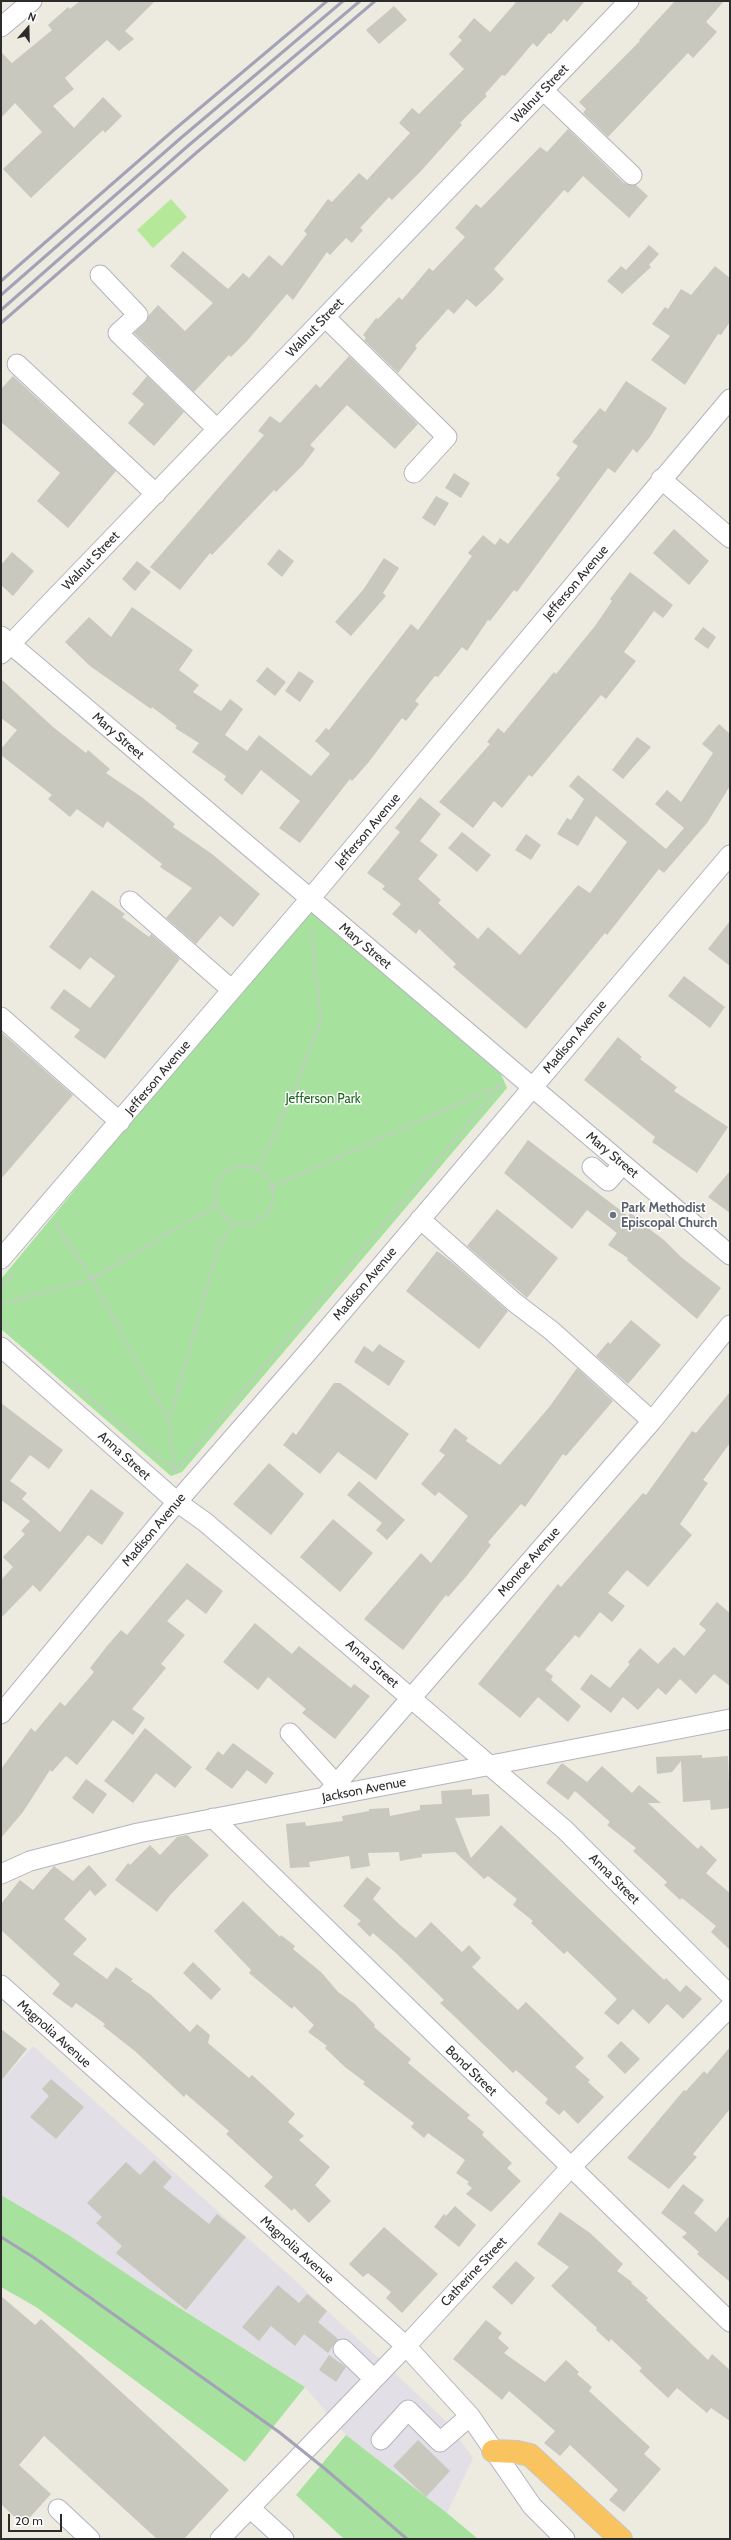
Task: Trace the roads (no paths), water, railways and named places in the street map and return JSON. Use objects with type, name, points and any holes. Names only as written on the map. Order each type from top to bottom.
[{"type":"highway","points":[[493,2451],[517,2452],[530,2455],[621,2539]]},
{"type":"street","points":[[1,27],[32,1]]},
{"type":"street","name":"Walnut Street","points":[[4,645],[156,494],[629,1]]},
{"type":"street","points":[[543,90],[632,175]]},
{"type":"street","points":[[100,275],[138,316],[118,333],[217,430]]},
{"type":"street","points":[[325,317],[447,437],[414,472]]},
{"type":"street","points":[[17,364],[156,494]]},
{"type":"street","name":"Jefferson Avenue","points":[[5,1247],[120,1122],[310,900],[661,479],[730,399]]},
{"type":"street","points":[[661,479],[730,538]]},
{"type":"street","name":"Mary Street","points":[[4,645],[310,900],[730,1254]]},
{"type":"street","name":"Madison Avenue","points":[[1,1714],[177,1502],[307,1353],[730,855]]},
{"type":"street","points":[[130,901],[232,990]]},
{"type":"street","points":[[1,1017],[120,1122]]},
{"type":"street","points":[[592,1167],[608,1181],[623,1164]]},
{"type":"street","points":[[420,1219],[514,1302],[552,1331],[652,1421]]},
{"type":"street","name":"Monroe Avenue","points":[[331,1791],[652,1421],[730,1325]]},
{"type":"street","name":"Anna Street","points":[[1,1347],[177,1502],[205,1522],[565,1830],[730,1996]]},
{"type":"street","name":"Jackson Avenue","points":[[1,1874],[30,1862],[123,1837],[331,1791],[489,1765],[730,1719]]},
{"type":"street","points":[[290,1733],[331,1791]]},
{"type":"street","name":"Bond Street","points":[[213,1818],[570,2168],[730,2322]]},
{"type":"street","name":"Magnolia Avenue","points":[[1,1986],[406,2346],[470,2416],[532,2506],[565,2539]]},
{"type":"street","name":"Catherine Street","points":[[220,2539],[406,2346],[570,2168],[730,2007]]},
{"type":"street","points":[[343,2349],[374,2379]]},
{"type":"street","points":[[381,2440],[408,2410],[440,2442],[470,2416]]},
{"type":"street","points":[[250,2508],[284,2539]]},
{"type":"street","points":[[58,2509],[90,2539]]},
{"type":"railway","points":[[1,281],[175,129],[327,1]]},
{"type":"railway","points":[[1,295],[182,137],[343,1]]},
{"type":"railway","points":[[1,310],[189,145],[360,1]]},
{"type":"railway","points":[[1,323],[196,153],[375,1]]},
{"type":"railway","points":[[1,2237],[33,2257],[279,2432],[324,2468],[407,2539]]},
{"type":"place","name":"Park Methodist Episcopal Church","points":[[613,1215]]},
{"type":"park label","name":"Jefferson Park","points":[[323,1099]]}]
